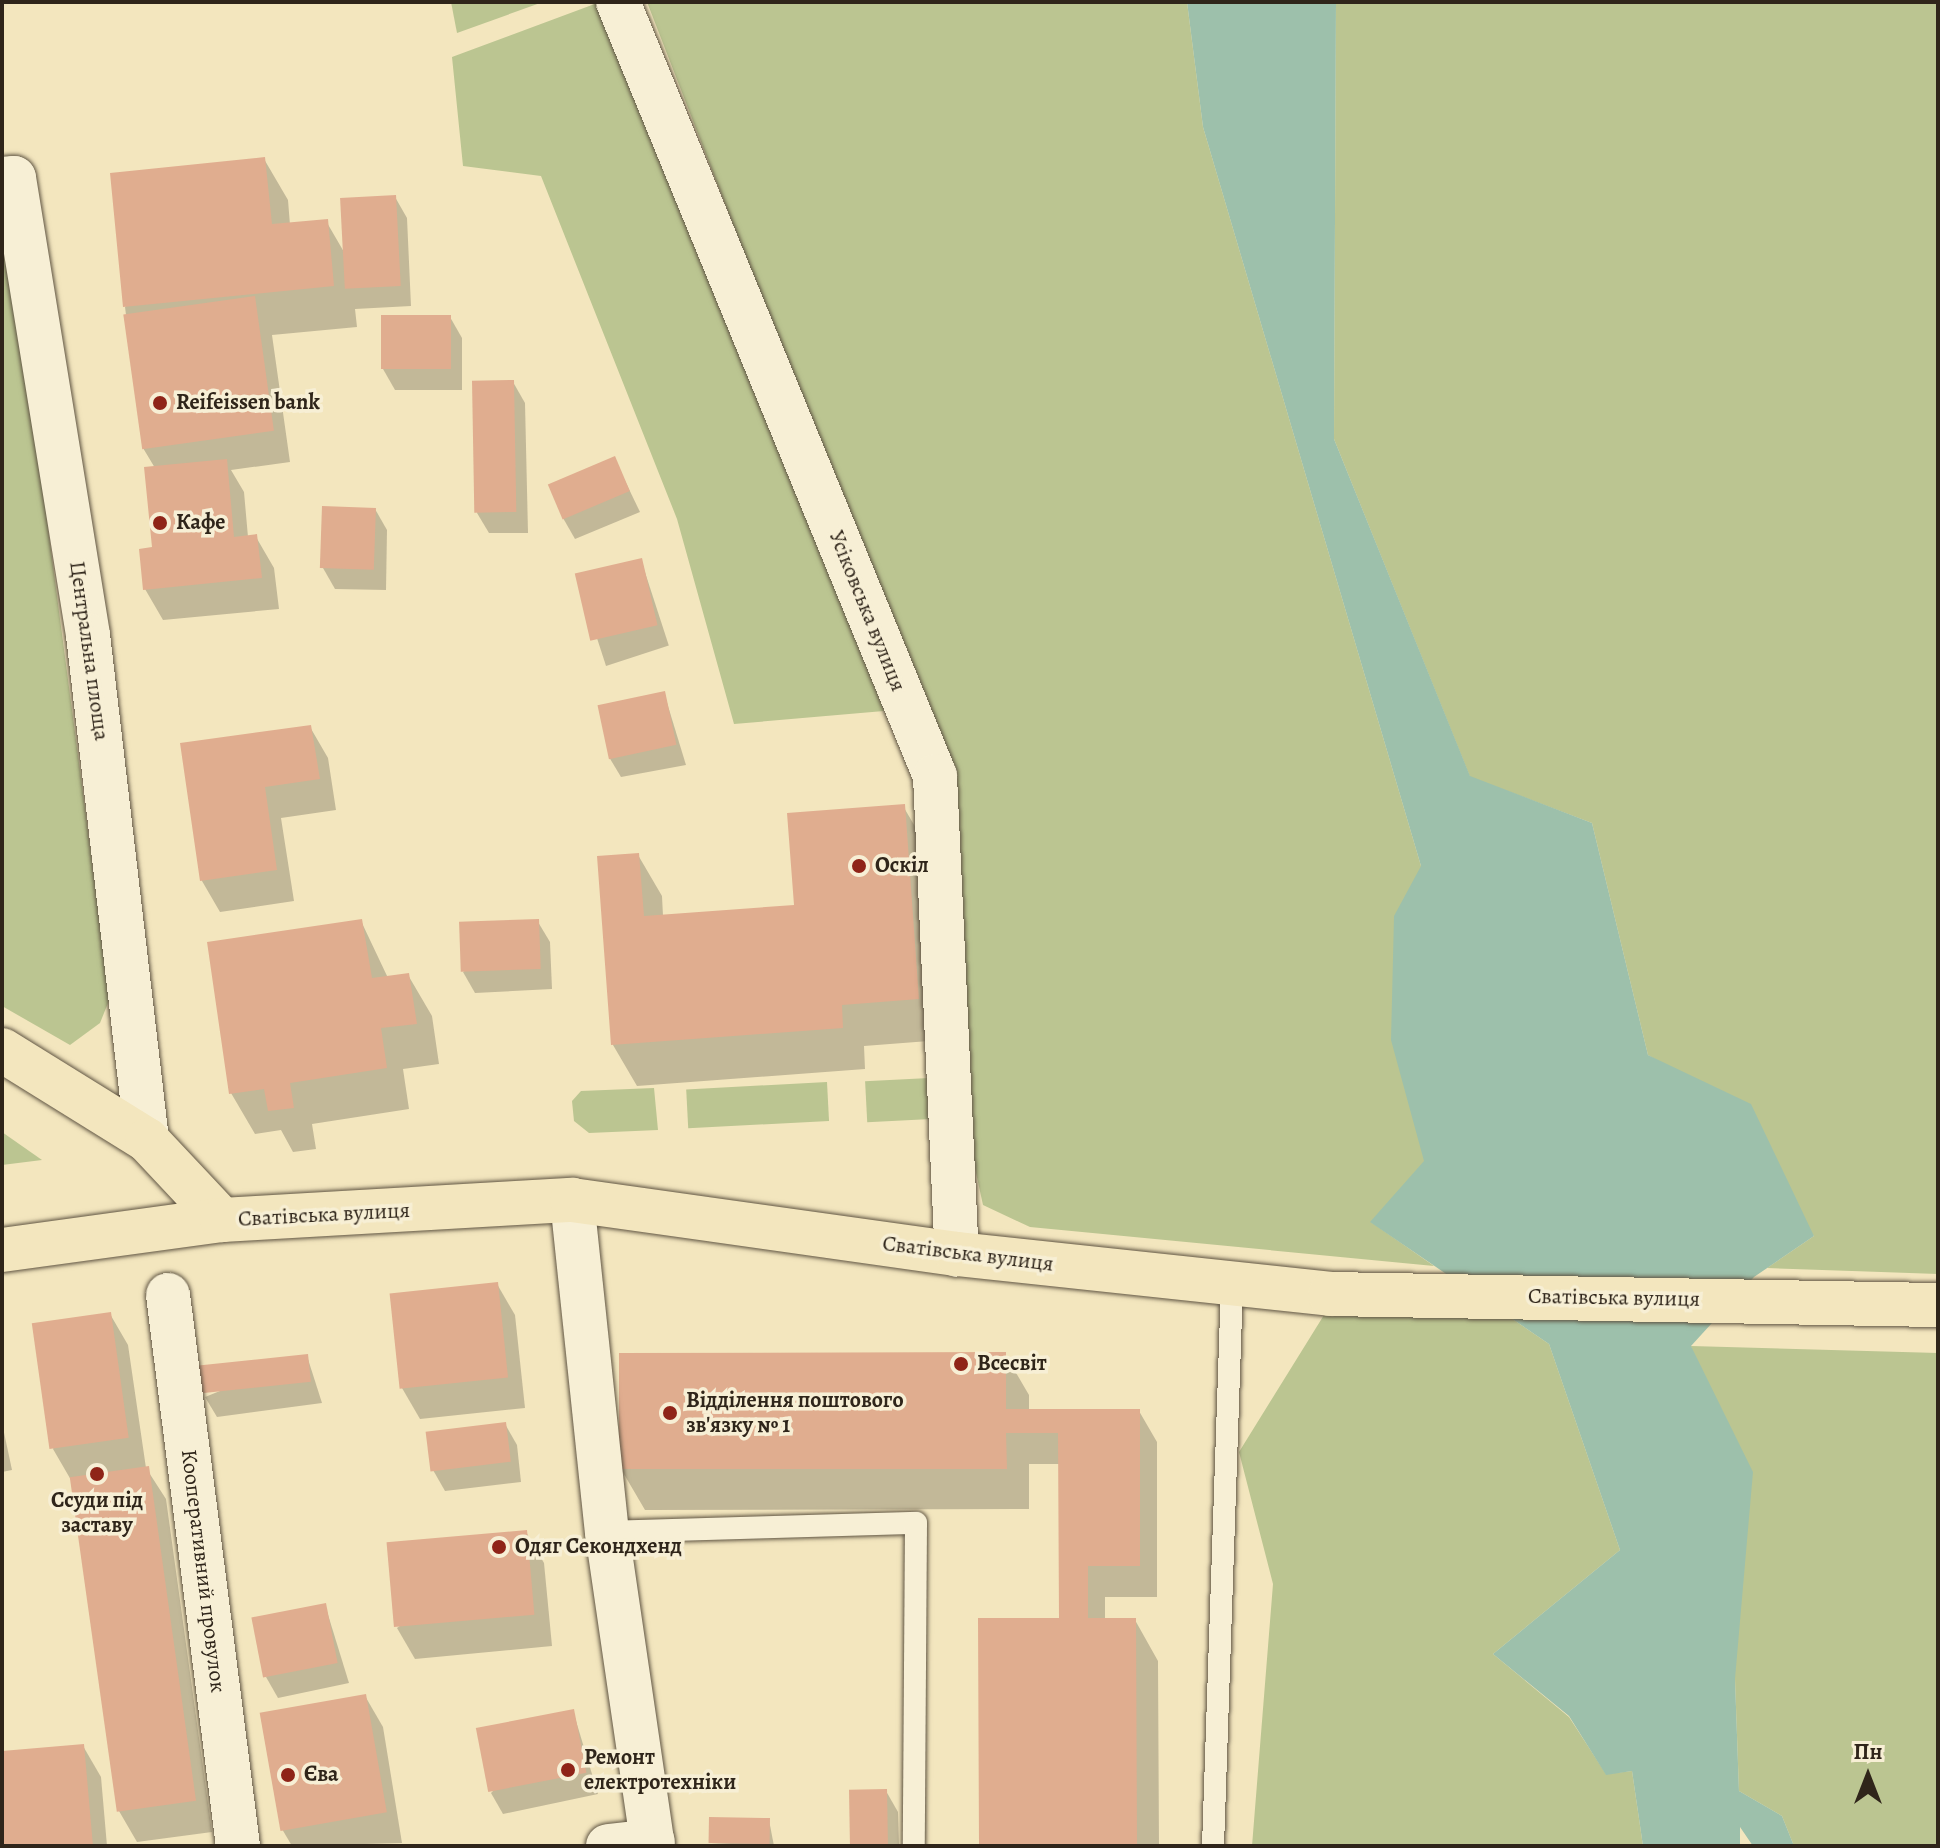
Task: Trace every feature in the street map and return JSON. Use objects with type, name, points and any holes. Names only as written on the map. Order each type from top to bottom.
[{"type":"main road","points":[[2,1050],[147,1140],[222,1220]]},
{"type":"main road","name":"Сватівська вулиця","points":[[2,1250],[222,1220],[572,1200],[957,1254],[1330,1294],[1938,1305]]},
{"type":"street","name":"Усіковська вулиця","points":[[618,2],[935,776],[957,1254]]},
{"type":"street","name":"Центральна площа","points":[[2,179],[14,178],[88,635],[147,1140]]},
{"type":"street","points":[[572,1200],[607,1532],[655,1844],[608,1846]]},
{"type":"street","name":"Кооперативний провулок","points":[[168,1295],[238,1846]]},
{"type":"lane","points":[[1213,1846],[1232,1284]]},
{"type":"lane","points":[[607,1532],[916,1523],[914,1846]]},
{"type":"shaded area","points":[[451,2],[543,2],[457,33]]},
{"type":"shaded area","points":[[600,2],[907,709],[734,724],[677,519],[541,176],[463,166],[452,57]]},
{"type":"shaded area","points":[[647,2],[1187,2],[1203,127],[1421,866],[1425,1162],[1371,1222],[1434,1266],[1030,1227],[983,1205],[973,1159],[955,863],[741,245]]},
{"type":"shaded area","points":[[1187,2],[1336,2],[1334,439],[1470,776],[1592,823],[1648,1055],[1751,1104],[1814,1236],[1754,1277],[1691,1346],[1753,1472],[1735,1679],[1739,1791],[1782,1816],[1794,1846],[1753,1846],[1740,1827],[1740,1846],[1643,1846],[1632,1771],[1606,1775],[1569,1716],[1493,1654],[1620,1550],[1549,1344],[1370,1222],[1424,1161],[1391,1040],[1394,916],[1421,866],[1203,127]]},
{"type":"shaded area","points":[[1336,2],[1938,2],[1938,1274],[1767,1268],[1814,1236],[1693,1081],[1648,1055],[1592,823],[1470,777],[1334,439]]},
{"type":"shaded area","points":[[2,179],[110,998],[100,1023],[70,1045],[2,1006]]},
{"type":"shaded area","points":[[929,1078],[931,1119],[867,1122],[865,1081]]},
{"type":"shaded area","points":[[827,1082],[829,1121],[688,1128],[686,1089]]},
{"type":"shaded area","points":[[654,1088],[658,1130],[589,1133],[574,1121],[572,1101],[581,1091]]},
{"type":"shaded area","points":[[2,1132],[42,1160],[2,1165]]},
{"type":"shaded area","points":[[1324,1315],[1511,1318],[1549,1344],[1620,1550],[1493,1654],[1569,1717],[1606,1774],[1632,1771],[1643,1846],[1252,1846],[1273,1584],[1239,1452]]},
{"type":"shaded area","points":[[1691,1346],[1938,1353],[1938,1846],[1794,1846],[1782,1816],[1739,1791],[1735,1679]]},
{"type":"building","points":[[265,157],[272,224],[328,219],[334,286],[123,307],[110,173]]},
{"type":"building","points":[[396,195],[401,286],[345,289],[340,198]]},
{"type":"building","points":[[255,296],[274,431],[142,449],[123,315]]},
{"type":"building","points":[[381,315],[451,315],[451,369],[381,369]]},
{"type":"building","points":[[514,380],[516,512],[474,513],[472,381]]},
{"type":"building","points":[[615,456],[630,491],[563,520],[548,485]]},
{"type":"building","points":[[227,459],[234,537],[257,534],[262,578],[143,590],[139,549],[152,547],[144,467]]},
{"type":"building","points":[[322,506],[376,508],[374,570],[320,568]]},
{"type":"building","points":[[642,558],[658,625],[590,641],[575,574]]},
{"type":"building","points":[[665,691],[676,745],[609,759],[598,705]]},
{"type":"building","points":[[311,725],[320,779],[265,787],[277,870],[200,881],[180,743]]},
{"type":"building","points":[[905,804],[919,999],[842,1005],[843,1028],[611,1045],[597,856],[639,853],[644,916],[794,905],[787,813]]},
{"type":"building","points":[[362,919],[372,978],[409,973],[417,1024],[381,1028],[387,1068],[290,1083],[294,1108],[268,1111],[264,1089],[229,1094],[207,942]]},
{"type":"building","points":[[539,919],[541,969],[461,972],[459,922]]},
{"type":"building","points":[[498,1282],[508,1377],[400,1389],[390,1293]]},
{"type":"building","points":[[111,1312],[129,1438],[49,1449],[32,1323]]},
{"type":"building","points":[[1006,1352],[1006,1409],[1140,1409],[1140,1566],[1088,1566],[1088,1618],[1136,1618],[1137,1846],[979,1846],[978,1618],[1059,1618],[1058,1433],[1006,1433],[1007,1469],[619,1469],[619,1353]]},
{"type":"building","points":[[308,1354],[311,1382],[202,1393],[199,1365]]},
{"type":"building","points":[[506,1422],[511,1462],[430,1472],[426,1432]]},
{"type":"building","points":[[149,1466],[196,1801],[117,1812],[70,1477]]},
{"type":"building","points":[[527,1530],[534,1615],[394,1627],[387,1542]]},
{"type":"building","points":[[326,1603],[338,1663],[263,1677],[251,1618]]},
{"type":"building","points":[[366,1694],[387,1812],[280,1831],[260,1713]]},
{"type":"building","points":[[574,1709],[586,1773],[488,1792],[476,1728]]},
{"type":"building","points":[[84,1744],[93,1846],[2,1846],[2,1751]]},
{"type":"building","points":[[887,1789],[888,1846],[850,1846],[849,1790]]},
{"type":"building","points":[[709,1817],[770,1818],[770,1844],[709,1843]]},
{"type":"place","name":"Reifeissen bank","points":[[160,403]]},
{"type":"place","name":"Кафе","points":[[160,523]]},
{"type":"place","name":"Оскіл","points":[[859,866]]},
{"type":"place","name":"Всесвіт","points":[[961,1364]]},
{"type":"place","name":"Відділення поштового зв'язку № 1","points":[[670,1413]]},
{"type":"place","name":"Ссуди під заставу","points":[[97,1474]]},
{"type":"place","name":"Одяг Секондхенд","points":[[499,1547]]},
{"type":"place","name":"Ремонт електротехніки","points":[[568,1770]]},
{"type":"place","name":"Єва","points":[[288,1775]]}]
